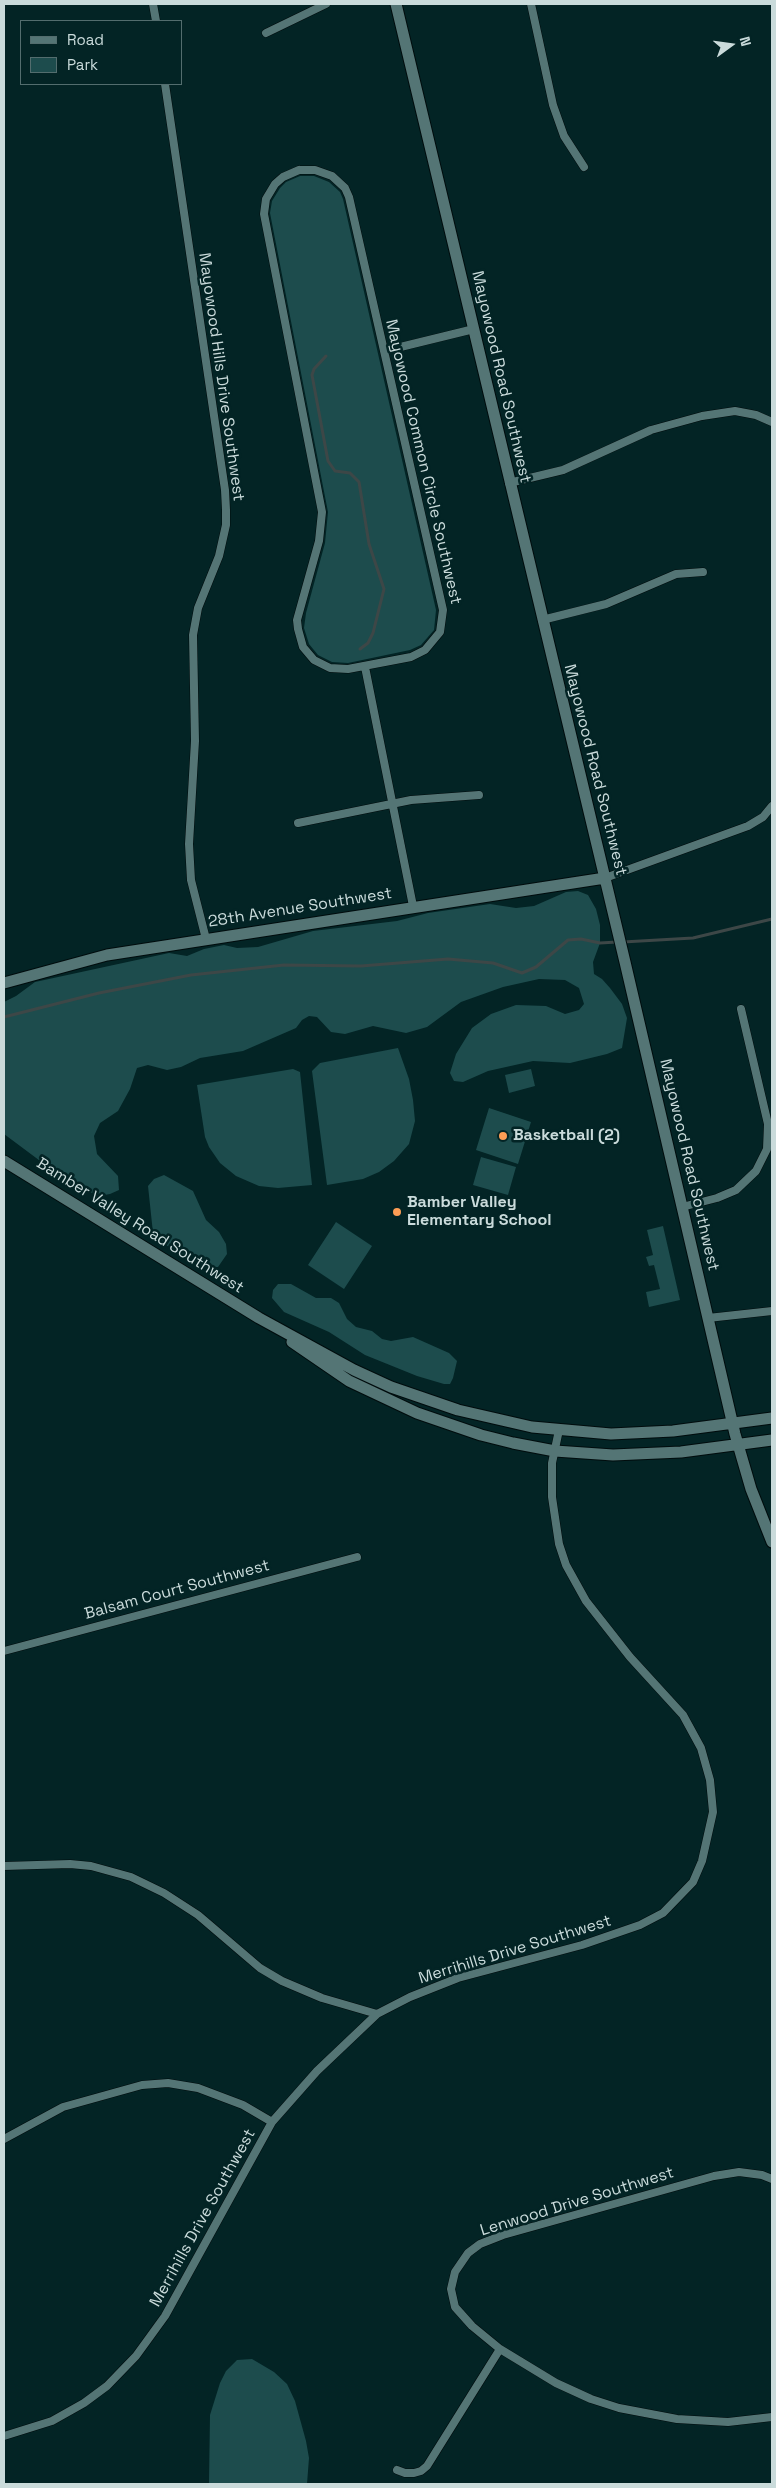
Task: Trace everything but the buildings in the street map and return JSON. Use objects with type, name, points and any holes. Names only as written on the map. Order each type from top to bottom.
[{"type":"street","points":[[153,4],[156,20]]},
{"type":"street","points":[[266,32],[326,4]]},
{"type":"street","name":"Mayowood Road Southwest","points":[[396,4],[625,962],[733,1424],[751,1489],[772,1542]]},
{"type":"street","points":[[531,4],[553,105],[564,136],[584,167]]},
{"type":"street","name":"Mayowood Hills Drive Southwest","points":[[166,85],[225,503],[223,540],[198,608],[193,636],[195,741],[188,844],[191,880],[206,939]]},
{"type":"street","name":"Mayowood Common Circle Southwest","points":[[299,170],[315,170],[332,176],[345,188],[352,209],[384,351],[442,600],[444,618],[436,640],[425,650],[411,657],[365,667],[338,669],[321,664],[308,654],[299,638],[298,620],[319,542],[322,521],[320,499],[264,221],[266,199],[275,184],[282,177],[299,170]]},
{"type":"street","points":[[384,351],[474,329]]},
{"type":"street","points":[[509,483],[563,470],[651,430],[702,416],[735,411],[756,415],[772,422]]},
{"type":"street","points":[[542,620],[606,604],[676,574],[704,572]]},
{"type":"street","points":[[365,667],[413,906]]},
{"type":"street","points":[[298,823],[392,804],[431,798],[479,795]]},
{"type":"street","points":[[605,878],[748,826],[763,817],[772,806]]},
{"type":"street","name":"28th Avenue Southwest","points":[[4,984],[108,955],[413,906],[605,878]]},
{"type":"street","points":[[682,1207],[717,1198],[736,1190],[756,1171],[767,1149],[769,1132],[767,1118],[741,1009]]},
{"type":"street","name":"Bamber Valley Road Southwest","points":[[4,1161],[260,1318],[354,1370],[391,1387],[458,1410],[532,1427],[611,1434],[647,1433],[772,1418]]},
{"type":"street","points":[[708,1318],[772,1311]]},
{"type":"street","name":"Bamber Valley Road Southwest","points":[[260,1318],[320,1363],[362,1388],[417,1413],[481,1435],[555,1450],[613,1455],[652,1454],[772,1440]]},
{"type":"street","name":"Merrihills Drive Southwest","points":[[4,2436],[52,2421],[84,2402],[107,2386],[136,2356],[165,2316],[272,2122],[317,2071],[377,2014],[410,1997],[458,1978],[582,1945],[648,1921],[663,1913],[693,1882],[702,1860],[713,1812],[710,1780],[701,1748],[683,1715],[630,1657],[586,1600],[566,1565],[559,1544],[551,1478],[559,1430]]},
{"type":"street","name":"Balsam Court Southwest","points":[[4,1651],[357,1556]]},
{"type":"street","points":[[4,1866],[91,1866],[131,1877],[164,1893],[198,1915],[260,1968],[282,1981],[322,1998],[377,2014]]},
{"type":"street","points":[[4,2139],[63,2107],[142,2085],[168,2083],[198,2088],[243,2105],[272,2122]]},
{"type":"street","name":"Lenwood Drive Southwest","points":[[772,2179],[762,2175],[739,2172],[714,2176],[503,2235],[480,2244],[468,2254],[460,2266],[451,2289],[455,2307],[472,2326],[500,2350],[556,2383],[619,2408],[652,2416],[728,2422],[772,2417]]},
{"type":"street","points":[[397,2470],[405,2473],[414,2472],[420,2471],[427,2466],[500,2350]]},
{"type":"green space","points":[[300,176],[314,176],[329,182],[340,192],[343,199],[436,610],[434,630],[421,645],[410,650],[348,663],[332,662],[318,655],[309,644],[304,628],[306,613],[325,543],[328,512],[270,213],[272,201],[280,188],[286,182]]},
{"type":"green space","points":[[578,891],[588,895],[596,909],[600,925],[600,943],[593,962],[594,974],[602,979],[622,1004],[627,1018],[622,1048],[607,1054],[570,1063],[533,1061],[488,1071],[463,1082],[454,1081],[450,1073],[456,1054],[472,1028],[491,1014],[516,1005],[546,1006],[565,1014],[579,1010],[584,1004],[579,988],[565,980],[539,979],[503,987],[461,1002],[427,1027],[406,1033],[373,1026],[345,1034],[331,1032],[317,1017],[309,1016],[302,1020],[296,1028],[243,1051],[200,1058],[181,1067],[167,1070],[148,1065],[137,1068],[130,1089],[118,1111],[100,1123],[94,1136],[97,1154],[118,1176],[119,1190],[110,1194],[99,1196],[71,1184],[4,1134],[4,1002],[35,982],[169,953],[187,956],[204,949],[224,945],[237,948],[258,947],[313,931],[397,921],[428,913],[490,904],[516,908],[534,906],[566,892]]},
{"type":"green space","points":[[398,1048],[409,1079],[413,1100],[415,1121],[409,1144],[394,1161],[379,1172],[363,1179],[327,1185],[312,1071],[320,1063]]},
{"type":"green space","points":[[293,1069],[300,1072],[312,1185],[278,1188],[259,1186],[236,1176],[220,1163],[209,1147],[205,1137],[197,1085]]},
{"type":"green space","points":[[531,1069],[535,1086],[509,1093],[505,1075]]},
{"type":"green space","name":"Basketball (2)","points":[[489,1108],[531,1122],[518,1164],[476,1150]]},
{"type":"green space","points":[[481,1157],[516,1167],[508,1195],[473,1185]]},
{"type":"green space","points":[[164,1175],[193,1191],[206,1220],[219,1232],[226,1244],[227,1254],[218,1267],[209,1267],[190,1261],[163,1243],[153,1233],[148,1186],[154,1179]]},
{"type":"green space","points":[[336,1222],[372,1246],[344,1289],[308,1265]]},
{"type":"green space","points":[[663,1226],[680,1300],[649,1307],[646,1292],[660,1289],[654,1265],[649,1266],[646,1257],[653,1255],[647,1230]]},
{"type":"green space","points":[[278,1284],[291,1284],[316,1298],[331,1298],[339,1303],[347,1319],[356,1327],[372,1331],[382,1339],[391,1341],[413,1337],[449,1353],[457,1361],[450,1384],[417,1376],[365,1355],[329,1332],[284,1312],[272,1298],[273,1290]]},
{"type":"green space","points":[[252,2359],[274,2372],[287,2384],[295,2401],[309,2458],[307,2484],[209,2484],[210,2415],[220,2383],[226,2371],[237,2360]]},
{"type":"waterway","points":[[326,356],[314,369],[312,375],[328,461],[335,471],[350,473],[359,482],[369,544],[384,589],[373,633],[368,643],[360,649]]},
{"type":"waterway","points":[[623,942],[693,938],[772,919]]},
{"type":"waterway","points":[[4,1017],[99,993],[191,975],[284,965],[361,966],[448,959],[493,963],[522,973],[536,967],[568,940],[581,939],[600,943],[617,942]]},
{"type":"place","name":"Basketball (2)","points":[[503,1136]]},
{"type":"place","name":"Bamber Valley Elementary School","points":[[397,1212]]}]
